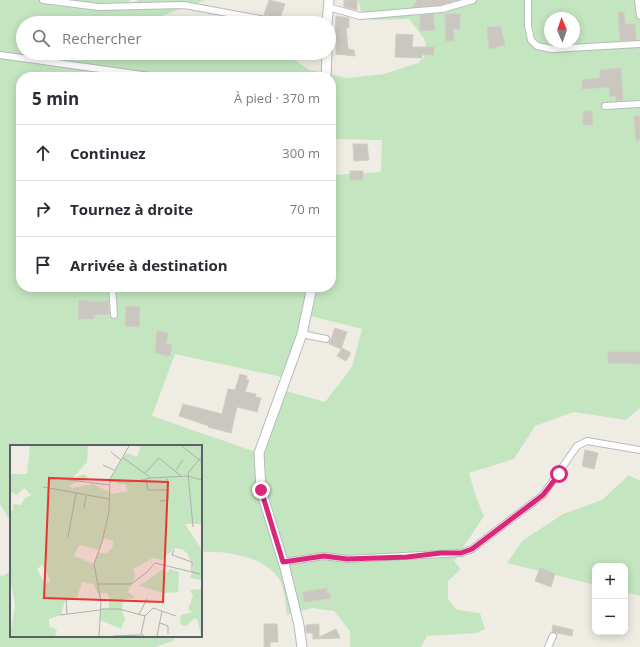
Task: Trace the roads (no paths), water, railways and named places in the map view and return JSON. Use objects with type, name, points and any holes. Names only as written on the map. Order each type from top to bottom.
[{"type":"street","points":[[43,0],[99,6],[184,5],[244,16]]},
{"type":"street","points":[[328,16],[329,4],[360,16],[442,9],[473,0]]},
{"type":"street","points":[[528,0],[528,26],[531,40],[537,46],[552,49],[640,44]]},
{"type":"street","points":[[638,0],[640,16]]},
{"type":"street","points":[[0,55],[16,57]]},
{"type":"street","points":[[36,60],[121,72]]},
{"type":"street","points":[[326,60],[326,72]]},
{"type":"street","points":[[605,106],[640,104]]},
{"type":"street","points":[[112,292],[114,315]]},
{"type":"street","points":[[302,647],[299,625],[283,562],[261,490],[259,453],[302,334],[311,292]]},
{"type":"street","points":[[302,334],[326,339]]},
{"type":"street","points":[[283,562],[324,556],[347,559],[461,553],[472,549],[543,495],[577,446],[586,441],[640,450]]},
{"type":"street","points":[[548,647],[553,636]]}]
